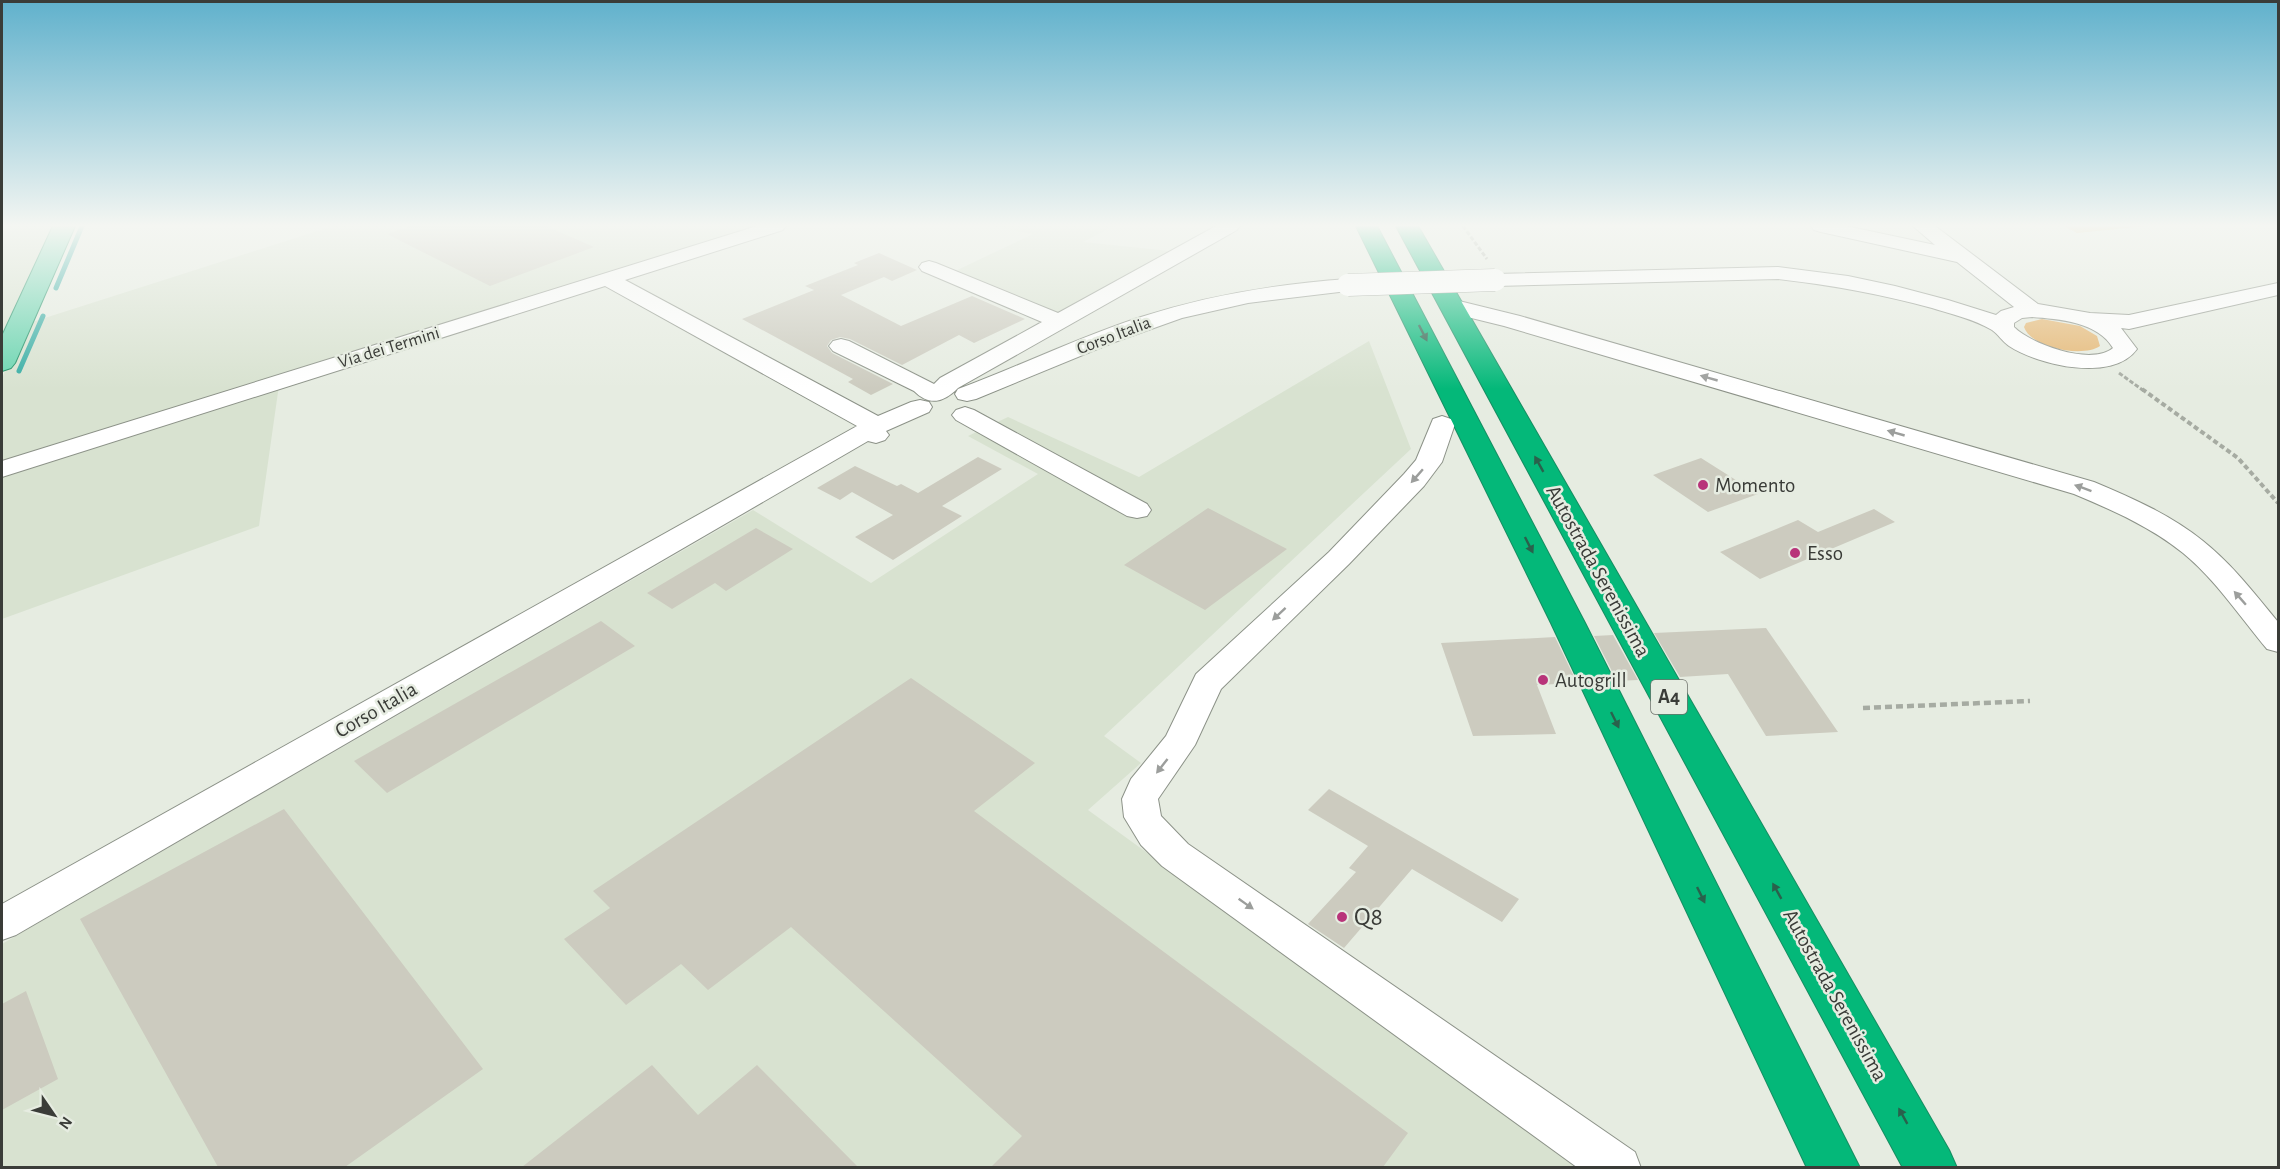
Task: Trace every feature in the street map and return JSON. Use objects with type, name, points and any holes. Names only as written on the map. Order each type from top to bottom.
[{"type":"highway","points":[[1394,281],[1563,613],[1834,1167]]},
{"type":"highway","name":"Autostrada Serenissima","points":[[1437,281],[1931,1167]]},
{"type":"main road","points":[[2,363],[39,281]]},
{"type":"street","name":"Via dei Termini","points":[[2,469],[602,281]]},
{"type":"street","points":[[610,281],[868,420],[873,432]]},
{"type":"street","points":[[962,281],[1061,322]]},
{"type":"street","points":[[841,346],[923,386],[930,403],[949,383],[1061,322],[1128,281]]},
{"type":"street","name":"Corso Italia","points":[[2,923],[750,497],[930,403],[955,392],[969,404],[1017,377],[1087,345],[1148,321],[1214,302],[1286,289],[1398,281]]},
{"type":"street","name":"Corso Italia","points":[[1836,281],[2005,320],[2007,334],[2035,350],[2075,360],[2101,361]]},
{"type":"street","points":[[1995,281],[2032,310]]},
{"type":"street","points":[[2005,320],[2032,310],[2068,314],[2121,327],[2278,289]]},
{"type":"street","points":[[1451,306],[1512,321],[2084,488],[2115,501],[2183,539],[2207,559],[2278,642]]},
{"type":"street","points":[[2101,361],[2121,356],[2125,349],[2121,327]]},
{"type":"street","points":[[969,404],[1137,510]]},
{"type":"street","points":[[1442,424],[1430,462],[1414,480],[1339,558],[1208,682],[1179,745],[1144,790],[1139,801],[1141,816],[1158,840],[1175,855],[1618,1167]]},
{"type":"path","points":[[2101,361],[2238,458],[2278,503]]},
{"type":"path","points":[[1863,708],[2030,701]]},
{"type":"shaded area","points":[[2,281],[33,281],[2,347]]},
{"type":"shaded area","points":[[162,281],[593,281],[2,465],[2,378],[26,324]]},
{"type":"shaded area","points":[[969,281],[1121,281],[1060,318]]},
{"type":"shaded area","points":[[2042,319],[2080,326],[2097,336],[2100,346],[2082,351],[2070,351],[2036,341],[2024,327],[2026,323]]},
{"type":"shaded area","points":[[1369,341],[1411,449],[1104,736],[1141,763],[1088,810],[1581,1167],[2,1167],[2,944],[753,510],[871,583],[1038,474],[968,436],[1008,417],[1139,477]]},
{"type":"shaded area","points":[[279,385],[259,526],[2,619],[2,472]]},
{"type":"building","points":[[479,281],[505,281],[490,286]]},
{"type":"building","points":[[819,281],[876,281],[841,295],[901,326],[972,296],[1025,319],[974,343],[959,335],[902,365],[850,339],[840,337],[831,340],[827,346],[832,353],[893,384],[871,395],[848,382],[853,379],[742,319],[814,290],[805,286]]},
{"type":"building","points":[[978,457],[1002,469],[942,506],[962,516],[893,560],[855,537],[893,515],[852,492],[840,500],[817,488],[855,466],[897,486],[901,484],[918,493]]},
{"type":"building","points":[[1701,458],[1758,494],[1708,512],[1653,475]]},
{"type":"building","points":[[1208,508],[1287,549],[1205,610],[1124,565]]},
{"type":"building","points":[[1874,509],[1895,522],[1760,579],[1720,552],[1798,520],[1818,532]]},
{"type":"building","points":[[756,528],[793,549],[726,591],[715,583],[672,609],[647,593]]},
{"type":"building","points":[[601,621],[635,646],[387,793],[354,761]]},
{"type":"building","points":[[1766,628],[1838,732],[1766,736],[1728,674],[1680,677],[1654,633]]},
{"type":"building","points":[[1613,635],[1638,680],[1617,681],[1594,636]]},
{"type":"building","points":[[1555,637],[1577,683],[1537,685],[1556,734],[1473,736],[1441,643]]},
{"type":"building","points":[[911,678],[1035,763],[974,811],[1408,1133],[1383,1167],[991,1167],[1022,1136],[791,927],[708,990],[681,964],[626,1005],[564,939],[610,908],[593,891]]},
{"type":"building","points":[[1329,789],[1519,899],[1502,922],[1412,869],[1344,948],[1308,924],[1356,872],[1349,868],[1368,846],[1308,810]]},
{"type":"building","points":[[284,809],[483,1069],[345,1167],[218,1167],[80,919]]},
{"type":"building","points":[[26,991],[58,1079],[2,1110],[2,1004]]},
{"type":"building","points":[[652,1065],[698,1115],[757,1065],[858,1167],[522,1167]]},
{"type":"waterway","points":[[56,288],[59,281]]},
{"type":"waterway","points":[[19,371],[43,316]]},
{"type":"place","name":"Momento","points":[[1703,485]]},
{"type":"place","name":"Esso","points":[[1795,553]]},
{"type":"place","name":"Autogrill","points":[[1543,680]]},
{"type":"place","name":"Q8","points":[[1342,917]]}]
